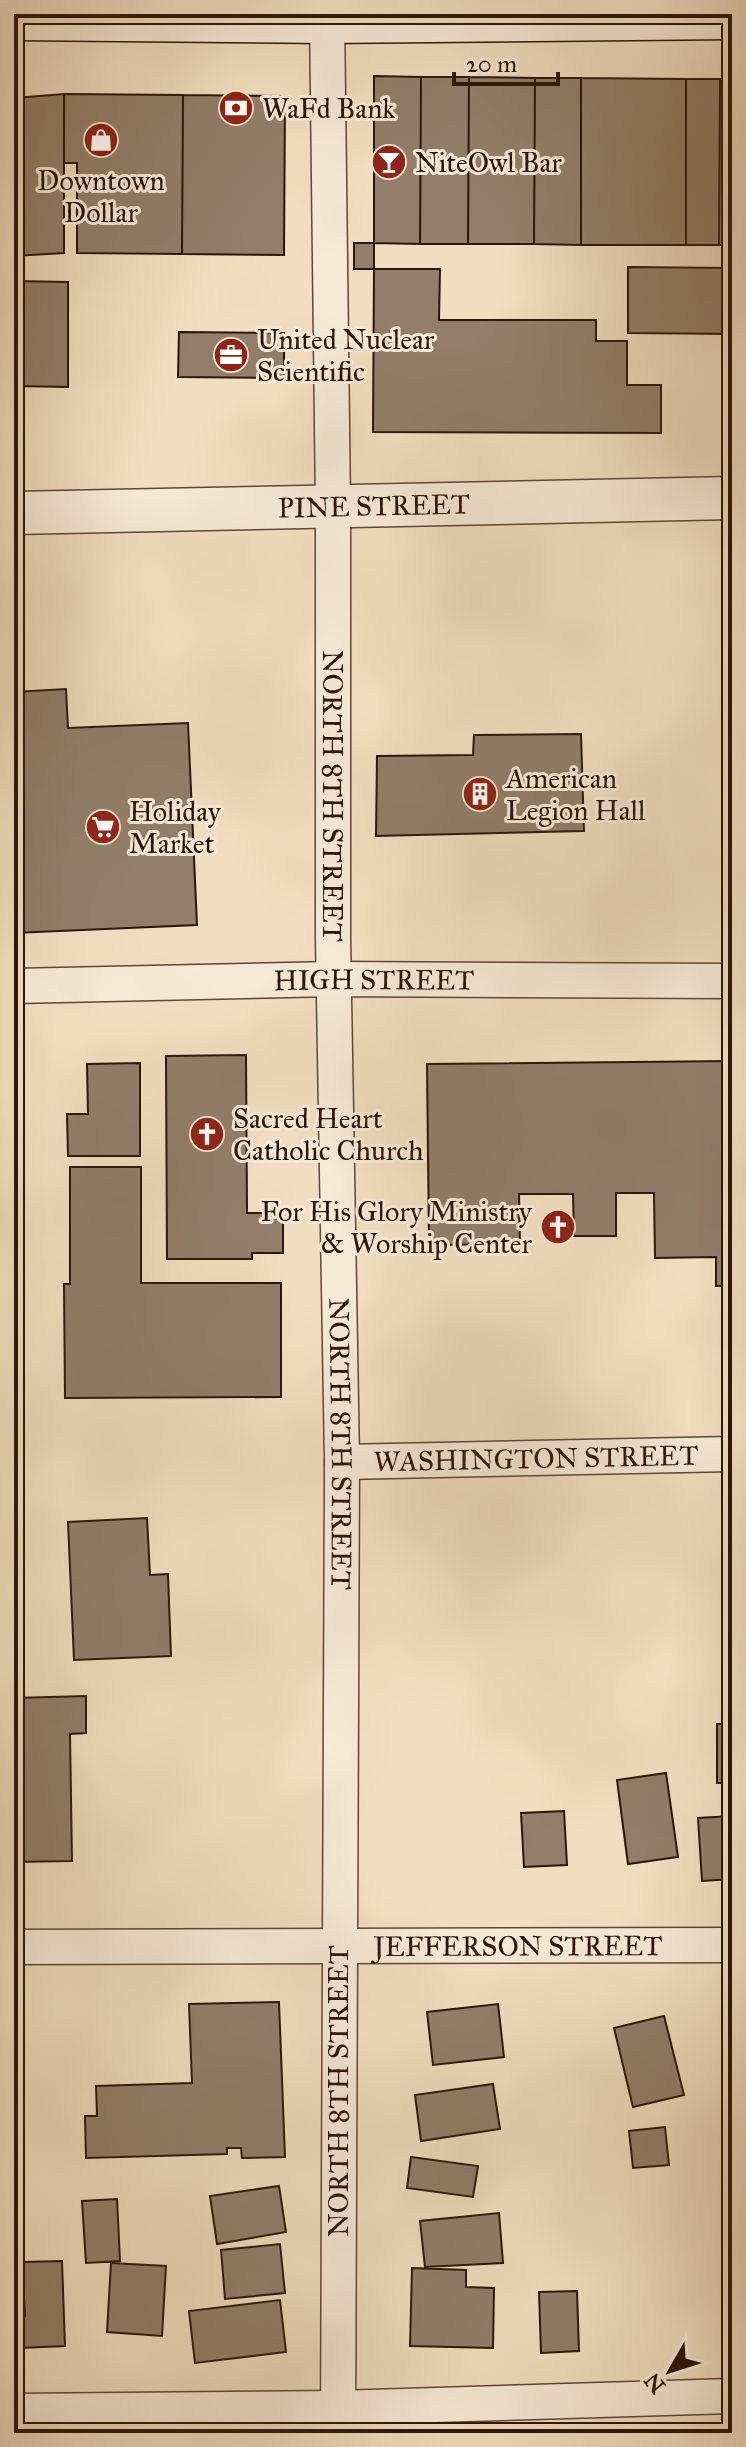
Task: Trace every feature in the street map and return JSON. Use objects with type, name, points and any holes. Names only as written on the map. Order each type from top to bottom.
[{"type":"main road","points":[[14,18],[732,17]]},
{"type":"street","name":"NORTH 8TH STREET","points":[[327,18],[333,507],[333,979],[342,1462],[338,2421]]},
{"type":"street","name":"PINE STREET","points":[[14,513],[732,498]]},
{"type":"street","name":"HIGH STREET","points":[[14,986],[333,979],[732,981]]},
{"type":"street","name":"WASHINGTON STREET","points":[[342,1462],[732,1454]]},
{"type":"street","name":"JEFFERSON STREET","points":[[14,1947],[732,1945]]},
{"type":"street","points":[[14,2411],[338,2421],[732,2396]]},
{"type":"building","points":[[374,76],[421,77],[420,244],[374,243]]},
{"type":"building","points":[[421,77],[469,77],[468,244],[420,244]]},
{"type":"building","points":[[469,77],[535,78],[534,244],[468,244]]},
{"type":"building","points":[[535,78],[581,78],[581,245],[534,244]]},
{"type":"building","points":[[581,78],[686,79],[686,245],[581,245]]},
{"type":"building","points":[[686,79],[720,79],[719,245],[686,245]]},
{"type":"building","points":[[720,79],[732,79],[732,245],[719,245]]},
{"type":"building","points":[[64,94],[64,253],[14,256],[14,98]]},
{"type":"building","points":[[64,94],[183,95],[182,254],[77,253],[77,163],[64,163]]},
{"type":"building","points":[[183,95],[285,96],[284,255],[182,254]]},
{"type":"building","points":[[354,243],[374,243],[374,269],[354,269]]},
{"type":"building","points":[[628,267],[732,268],[732,334],[628,333]]},
{"type":"building","points":[[374,269],[440,269],[439,320],[596,320],[596,341],[627,341],[627,385],[661,385],[661,433],[373,432]]},
{"type":"building","points":[[14,281],[68,282],[68,387],[14,386]]},
{"type":"building","name":"United Nuclear Scientific","points":[[179,332],[284,333],[284,378],[178,377]]},
{"type":"building","name":"Holiday Market","points":[[66,689],[68,728],[188,723],[197,925],[14,933],[14,692]]},
{"type":"building","name":"American Legion Hall","points":[[581,734],[584,831],[376,836],[377,756],[473,755],[474,735]]},
{"type":"building","name":"Sacred Heart Catholic Church","points":[[246,1055],[247,1213],[283,1213],[283,1253],[252,1253],[252,1259],[167,1259],[166,1056]]},
{"type":"building","points":[[732,1061],[732,1286],[716,1286],[716,1257],[655,1258],[654,1193],[616,1193],[616,1236],[574,1236],[573,1194],[519,1194],[520,1244],[429,1245],[427,1064]]},
{"type":"building","points":[[140,1063],[140,1156],[68,1156],[67,1114],[88,1114],[87,1064]]},
{"type":"building","points":[[70,1167],[141,1167],[141,1283],[281,1283],[281,1397],[65,1398],[64,1284],[70,1284]]},
{"type":"building","points":[[147,1518],[150,1575],[168,1574],[171,1656],[74,1660],[68,1522]]},
{"type":"building","points":[[86,1696],[86,1733],[70,1734],[72,1861],[14,1862],[14,1698]]},
{"type":"building","points":[[717,1724],[732,1724],[732,1783],[717,1783]]},
{"type":"building","points":[[666,1773],[678,1857],[628,1864],[617,1780]]},
{"type":"building","points":[[564,1811],[567,1865],[524,1867],[521,1813]]},
{"type":"building","points":[[732,1816],[732,1879],[702,1881],[698,1818]]},
{"type":"building","points":[[279,2002],[285,2157],[242,2158],[241,2148],[227,2148],[227,2154],[86,2158],[85,2116],[97,2116],[96,2086],[192,2083],[189,2004]]},
{"type":"building","points":[[498,2004],[504,2057],[433,2065],[427,2012]]},
{"type":"building","points":[[664,2016],[684,2095],[633,2107],[614,2028]]},
{"type":"building","points":[[493,2084],[500,2129],[421,2141],[415,2095]]},
{"type":"building","points":[[665,2127],[669,2165],[633,2168],[629,2131]]},
{"type":"building","points":[[411,2157],[478,2166],[473,2197],[407,2188]]},
{"type":"building","points":[[279,2186],[286,2232],[217,2244],[210,2196]]},
{"type":"building","points":[[117,2199],[120,2261],[86,2263],[82,2201]]},
{"type":"building","points":[[499,2213],[503,2263],[425,2267],[420,2221]]},
{"type":"building","points":[[280,2244],[285,2293],[225,2299],[221,2250]]},
{"type":"building","points":[[62,2261],[65,2346],[20,2348],[19,2317],[25,2316],[22,2262]]},
{"type":"building","points":[[111,2263],[166,2266],[162,2336],[107,2332]]},
{"type":"building","points":[[412,2268],[466,2270],[466,2287],[494,2288],[493,2348],[410,2346]]},
{"type":"building","points":[[577,2291],[579,2351],[541,2353],[539,2292]]},
{"type":"building","points":[[280,2300],[286,2352],[195,2363],[189,2311]]},
{"type":"place","name":"WaFd Bank","points":[[236,108]]},
{"type":"place","name":"Downtown Dollar","points":[[101,140]]},
{"type":"place","name":"NiteOwl Bar","points":[[389,162]]},
{"type":"place","name":"United Nuclear Scientific","points":[[231,355]]},
{"type":"place","name":"American Legion Hall","points":[[480,794]]},
{"type":"place","name":"Holiday Market","points":[[103,827]]},
{"type":"place","name":"Sacred Heart Catholic Church","points":[[207,1134]]},
{"type":"place","name":"For His Glory Ministry & Worship Center","points":[[558,1227]]}]
